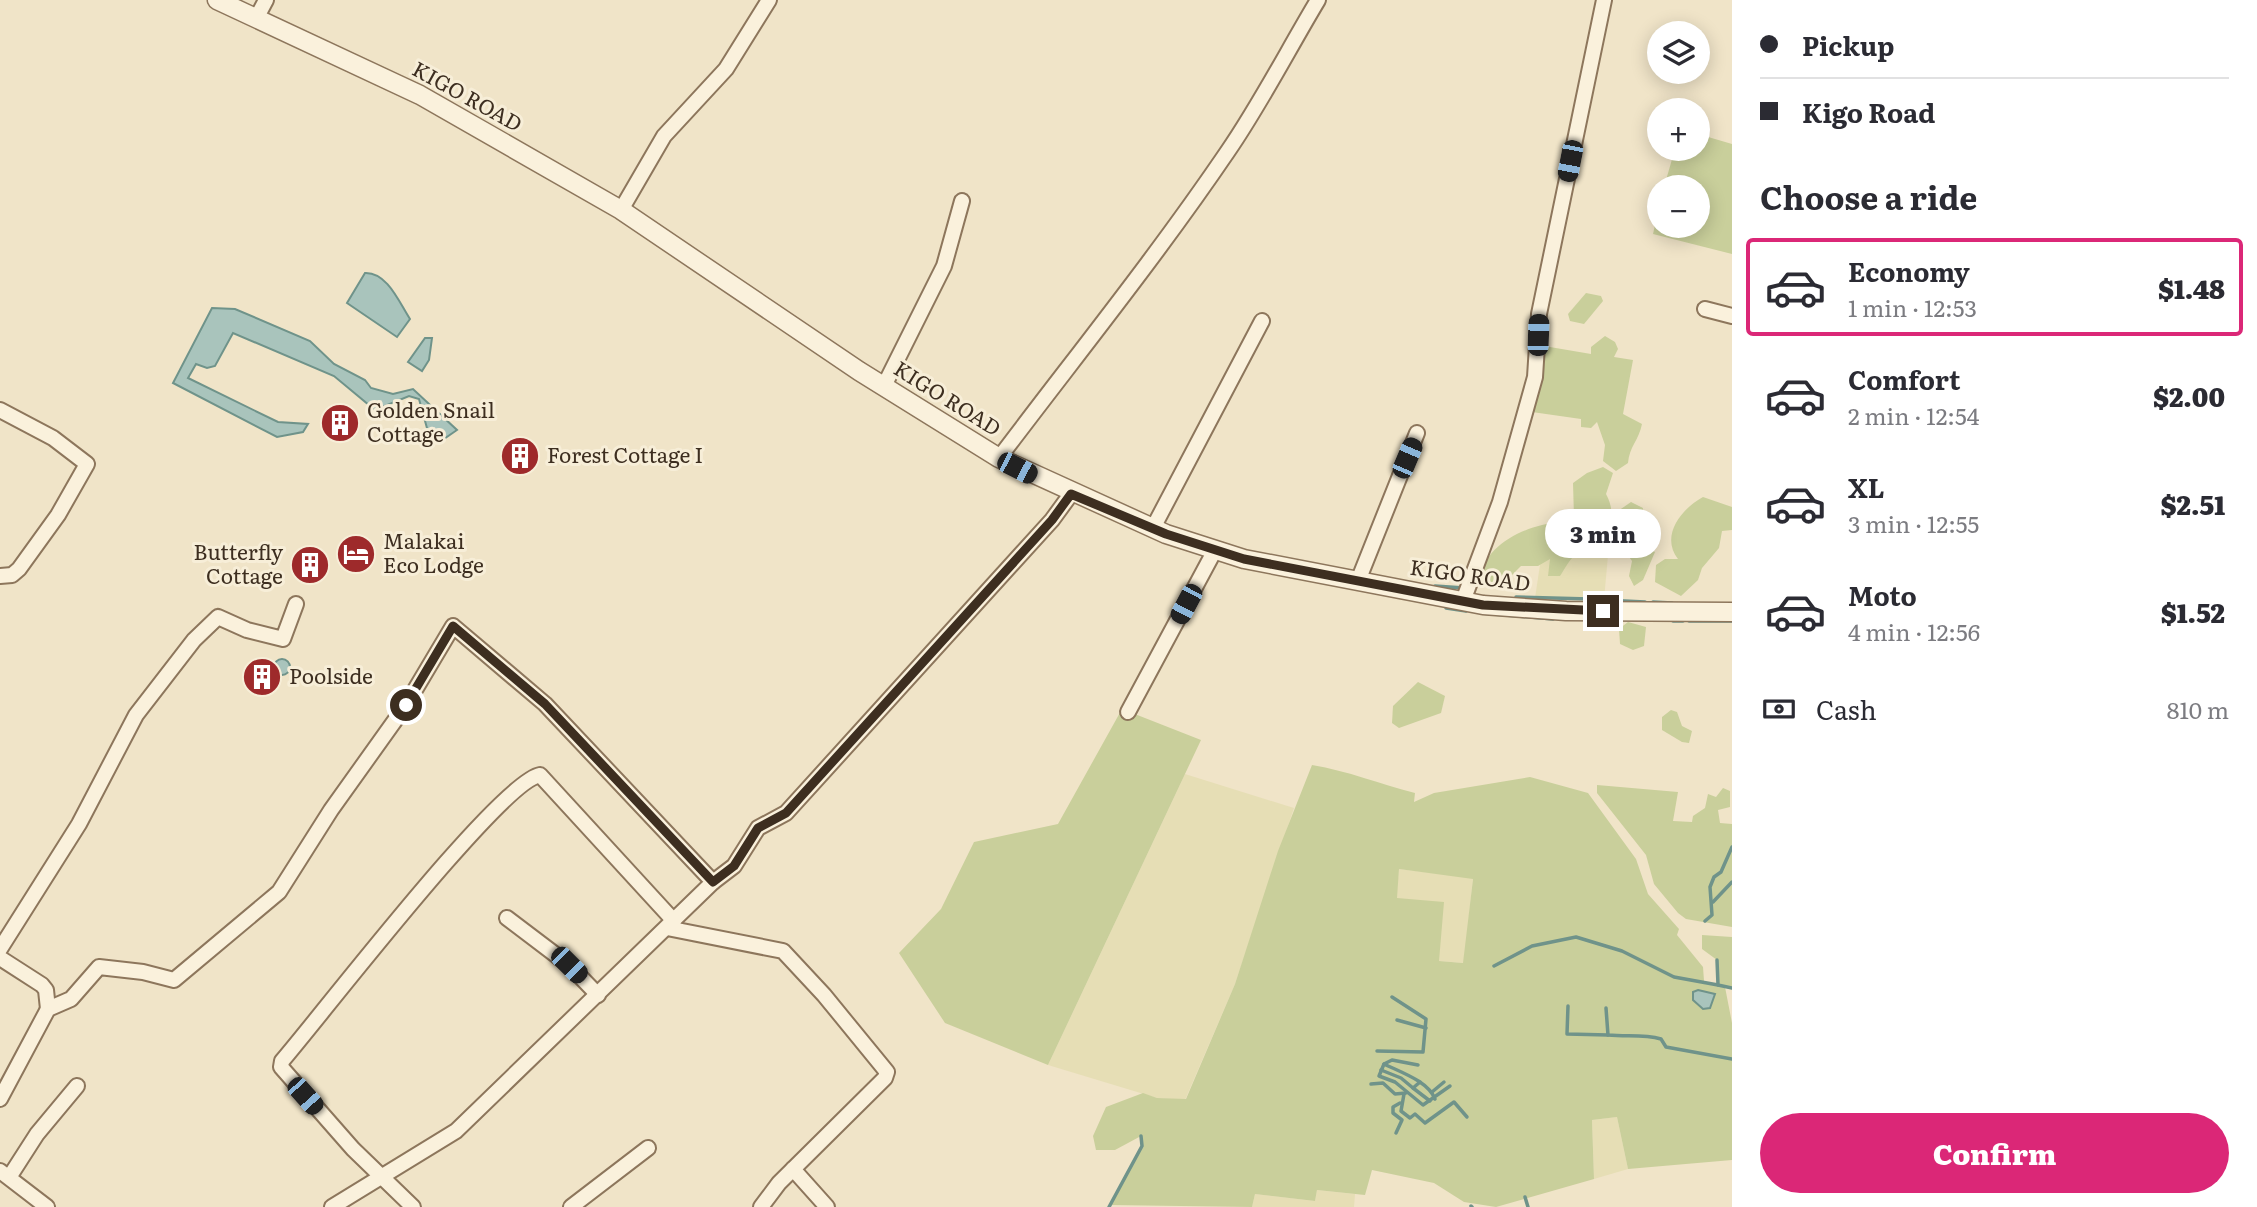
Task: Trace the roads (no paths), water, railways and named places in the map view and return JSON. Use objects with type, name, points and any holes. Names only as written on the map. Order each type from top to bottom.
[{"type":"street","name":"KIGO ROAD","points":[[217,0],[420,95],[621,210],[884,386],[999,458],[1071,494],[1153,528],[1244,559],[1464,601],[1566,611],[1732,612]]},
{"type":"street","points":[[257,17],[266,0]]},
{"type":"street","points":[[621,210],[664,136],[726,69],[769,0]]},
{"type":"street","points":[[999,458],[1074,357],[1111,316],[1229,149],[1318,0]]},
{"type":"street","points":[[1464,601],[1500,502],[1535,377],[1539,314],[1604,0]]},
{"type":"street","points":[[884,386],[944,266],[962,201]]},
{"type":"street","points":[[1705,309],[1732,317]]},
{"type":"street","points":[[1153,528],[1262,321]]},
{"type":"street","points":[[0,410],[53,438],[87,464],[58,515],[19,569],[12,575],[0,576]]},
{"type":"street","points":[[1358,581],[1417,433]]},
{"type":"street","points":[[332,1207],[456,1130],[713,882],[734,866],[758,828],[786,813],[1052,520],[1071,494]]},
{"type":"street","points":[[1128,712],[1215,550]]},
{"type":"street","points":[[0,949],[79,824],[136,715],[194,640],[218,617],[247,630],[283,639],[296,604]]},
{"type":"street","points":[[48,1009],[71,999],[99,967],[143,972],[174,980],[263,908],[302,860],[331,810],[406,705],[453,626],[545,704],[713,882]]},
{"type":"street","points":[[413,1207],[353,1149],[282,1071],[282,1061],[445,864],[529,779],[542,776],[671,924],[783,951],[886,1070],[885,1078],[793,1169],[761,1207]]},
{"type":"street","points":[[507,918],[569,965],[598,995]]},
{"type":"street","points":[[0,958],[42,985],[46,990],[48,1009],[0,1099]]},
{"type":"street","points":[[47,1207],[5,1174],[77,1086]]},
{"type":"street","points":[[572,1207],[648,1148]]},
{"type":"street","points":[[793,1169],[827,1207]]},
{"type":"water","points":[[365,273],[380,277],[386,283],[410,319],[397,337],[347,303]]},
{"type":"water","points":[[212,308],[235,309],[310,341],[334,364],[365,380],[371,388],[393,394],[413,389],[457,430],[438,443],[430,439],[419,399],[409,396],[375,410],[334,376],[233,333],[215,366],[207,368],[196,364],[188,378],[278,422],[308,424],[303,432],[277,437],[173,383]]},
{"type":"water","points":[[425,338],[432,338],[429,360],[422,371],[408,362]]},
{"type":"water","points":[[282,659],[288,661],[288,673],[282,675],[276,673],[274,667],[276,661]]},
{"type":"water","points":[[1698,990],[1715,994],[1710,1008],[1703,1009],[1693,1000],[1693,992]]},
{"type":"waterway","points":[[1435,586],[1464,588]]},
{"type":"waterway","points":[[1516,597],[1590,599]]},
{"type":"waterway","points":[[1604,600],[1645,602]]},
{"type":"waterway","points":[[1653,602],[1672,603]]},
{"type":"waterway","points":[[1446,608],[1466,611]]},
{"type":"waterway","points":[[1481,613],[1553,619]]},
{"type":"waterway","points":[[1673,621],[1683,621]]},
{"type":"waterway","points":[[1689,621],[1732,621]]},
{"type":"waterway","points":[[1705,921],[1712,915],[1710,887],[1714,877],[1721,872],[1732,847]]},
{"type":"waterway","points":[[1713,902],[1732,882]]},
{"type":"waterway","points":[[1494,966],[1532,946],[1576,937],[1622,951],[1674,977],[1718,985]]},
{"type":"waterway","points":[[1717,960],[1718,985],[1732,988]]},
{"type":"waterway","points":[[1377,1051],[1423,1052],[1426,1019],[1392,997]]},
{"type":"waterway","points":[[1568,1006],[1567,1034],[1608,1035]]},
{"type":"waterway","points":[[1606,1008],[1608,1035],[1654,1037],[1661,1039],[1666,1047],[1732,1059]]},
{"type":"waterway","points":[[1397,1020],[1426,1028]]},
{"type":"waterway","points":[[1384,1064],[1392,1060],[1418,1065]]},
{"type":"waterway","points":[[1435,1099],[1431,1093],[1426,1087],[1420,1082],[1384,1064],[1379,1076],[1395,1082],[1423,1105],[1450,1086]]},
{"type":"waterway","points":[[1381,1070],[1401,1078],[1413,1088],[1420,1082]]},
{"type":"waterway","points":[[1432,1092],[1444,1082]]},
{"type":"waterway","points":[[1371,1084],[1383,1083],[1395,1094],[1406,1093]]},
{"type":"waterway","points":[[1413,1088],[1430,1101]]},
{"type":"waterway","points":[[1404,1094],[1401,1111],[1410,1118],[1415,1114],[1425,1123],[1454,1102],[1467,1117]]},
{"type":"waterway","points":[[1396,1133],[1402,1120],[1393,1113],[1393,1107],[1400,1103]]},
{"type":"waterway","points":[[1109,1207],[1142,1146],[1141,1136]]},
{"type":"waterway","points":[[1525,1197],[1528,1207]]},
{"type":"place","name":"Golden Snail Cottage","points":[[340,423]]},
{"type":"place","name":"Forest Cottage I","points":[[520,456]]},
{"type":"place","name":"Malakai Eco Lodge","points":[[356,554]]},
{"type":"place","name":"Butterfly Cottage","points":[[310,565]]},
{"type":"place","name":"Poolside","points":[[262,677]]}]
